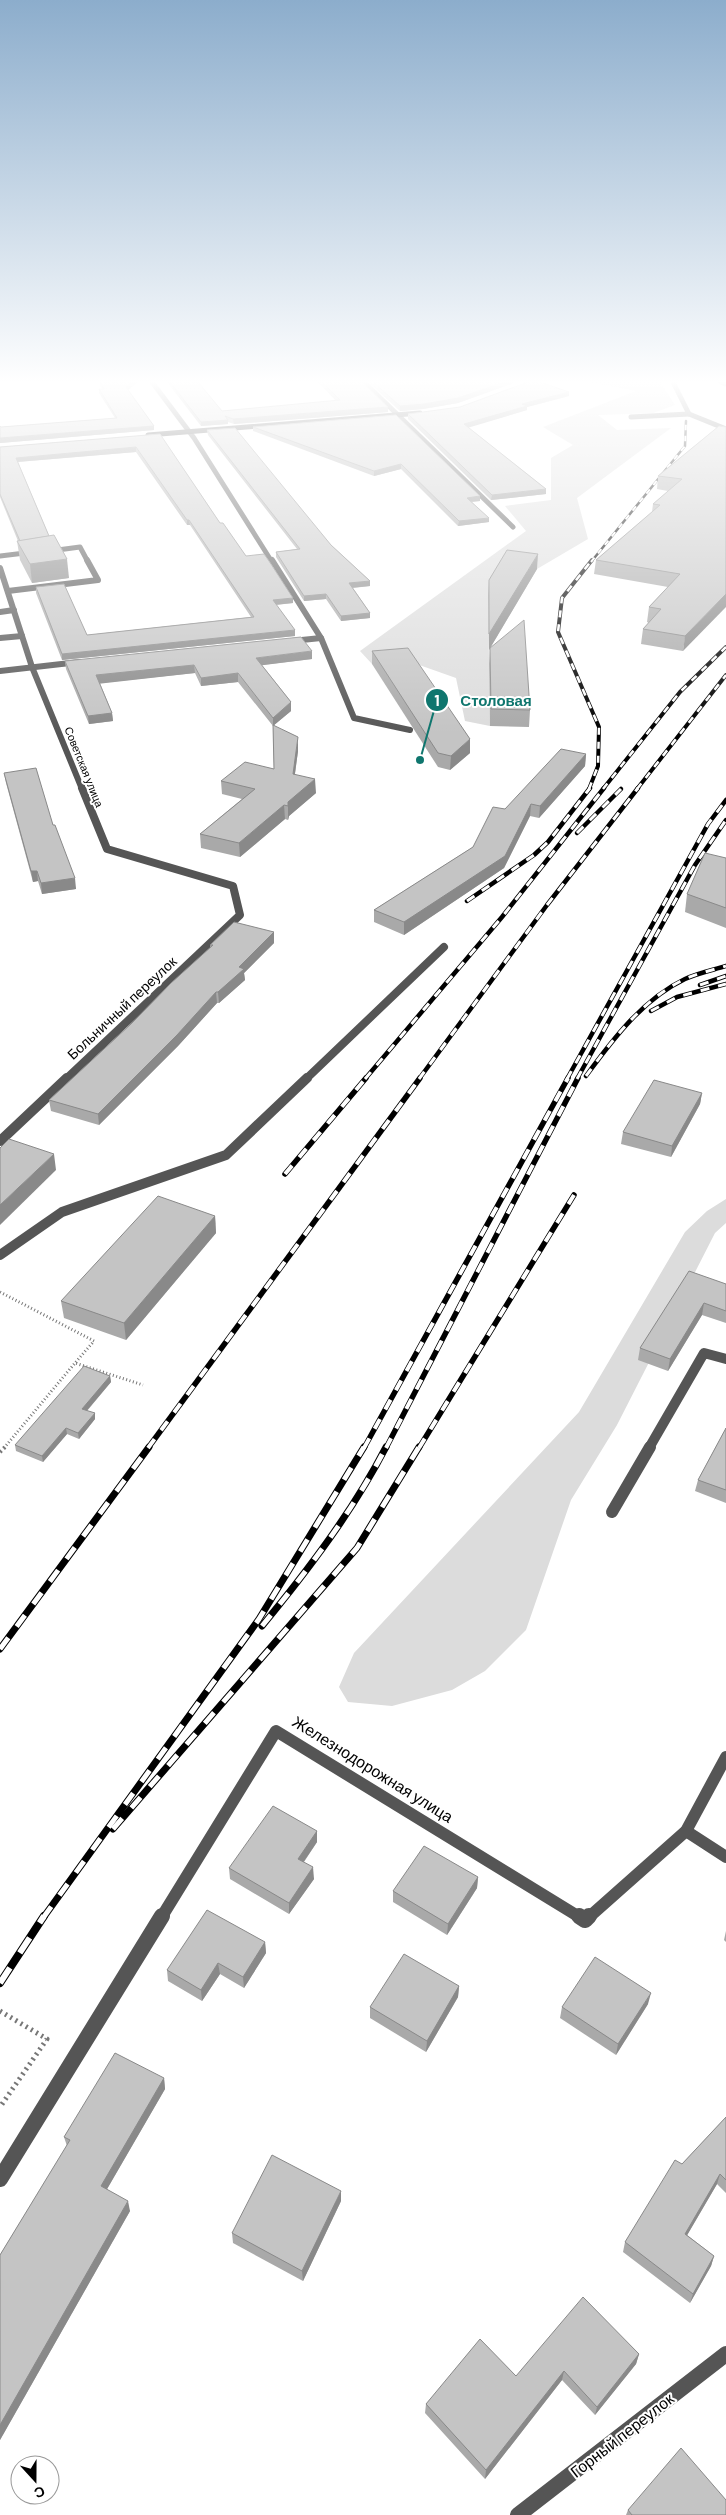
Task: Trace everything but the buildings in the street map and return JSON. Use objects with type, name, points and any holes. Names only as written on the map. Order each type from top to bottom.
[{"type":"street","points":[[233,499],[321,638],[354,718],[410,730]]},
{"type":"street","points":[[486,499],[514,526]]},
{"type":"street","points":[[0,556],[80,548],[98,580],[8,591]]},
{"type":"street","name":"Советская улица","points":[[0,568],[32,667],[107,849],[233,886]]},
{"type":"street","points":[[0,612],[14,610]]},
{"type":"street","points":[[0,638],[22,636]]},
{"type":"street","points":[[282,642],[321,638]]},
{"type":"street","points":[[0,671],[90,661]]},
{"type":"street","name":"Больничный переулок","points":[[0,1142],[240,915],[233,886]]},
{"type":"street","points":[[0,1256],[62,1212],[226,1155],[444,947]]},
{"type":"street","points":[[612,1512],[704,1353],[726,1359]]},
{"type":"street","name":"Железнодорожная улица","points":[[0,2179],[276,1731],[585,1920],[686,1831],[726,1757]]},
{"type":"street","points":[[686,1831],[726,1857]]},
{"type":"street","name":"Горный переулок","points":[[518,2515],[726,2354]]},
{"type":"path","points":[[0,1292],[94,1341],[0,1452]]},
{"type":"path","points":[[75,1363],[143,1386]]},
{"type":"path","points":[[0,2011],[47,2038],[0,2107]]},
{"type":"shaded area","points":[[577,499],[588,539],[537,569],[506,565],[488,595],[490,726],[465,721],[456,678],[408,661],[372,664],[360,651],[526,531],[505,506],[551,500]]},
{"type":"shaded area","points":[[726,1199],[726,1223],[715,1233],[617,1425],[571,1500],[526,1630],[485,1671],[452,1690],[392,1706],[348,1702],[339,1687],[354,1653],[579,1412],[685,1232],[707,1211]]},
{"type":"railway","points":[[591,562],[642,499]]},
{"type":"railway","points":[[589,789],[598,766],[599,727],[558,632],[562,598],[592,560]]},
{"type":"railway","points":[[603,789],[680,692],[726,647]]},
{"type":"railway","points":[[637,789],[726,675]]},
{"type":"railway","points":[[467,901],[534,855],[548,842],[590,788]]},
{"type":"railway","points":[[365,1079],[502,917],[604,788]]},
{"type":"railway","points":[[419,1079],[547,905],[638,788]]},
{"type":"railway","points":[[577,833],[621,789]]},
{"type":"railway","points":[[567,1079],[708,824],[726,800]]},
{"type":"railway","points":[[577,1079],[695,865],[726,820]]},
{"type":"railway","points":[[586,1076],[618,1034],[656,997],[685,979],[726,966]]},
{"type":"railway","points":[[700,985],[726,976]]},
{"type":"railway","points":[[651,1011],[677,997],[726,984]]},
{"type":"railway","points":[[285,1174],[366,1078]]},
{"type":"railway","points":[[148,1448],[420,1078]]},
{"type":"railway","points":[[364,1448],[568,1078]]},
{"type":"railway","points":[[386,1448],[578,1078]]},
{"type":"railway","points":[[419,1448],[574,1195]]},
{"type":"railway","points":[[0,1649],[149,1447]]},
{"type":"railway","points":[[43,1918],[259,1619],[364,1447]]},
{"type":"railway","points":[[262,1626],[329,1540],[359,1494],[386,1447]]},
{"type":"railway","points":[[113,1829],[357,1548],[419,1447]]},
{"type":"railway","points":[[0,1983],[44,1916]]},
{"type":"place","name":"Столовая","points":[[420,760]]}]
